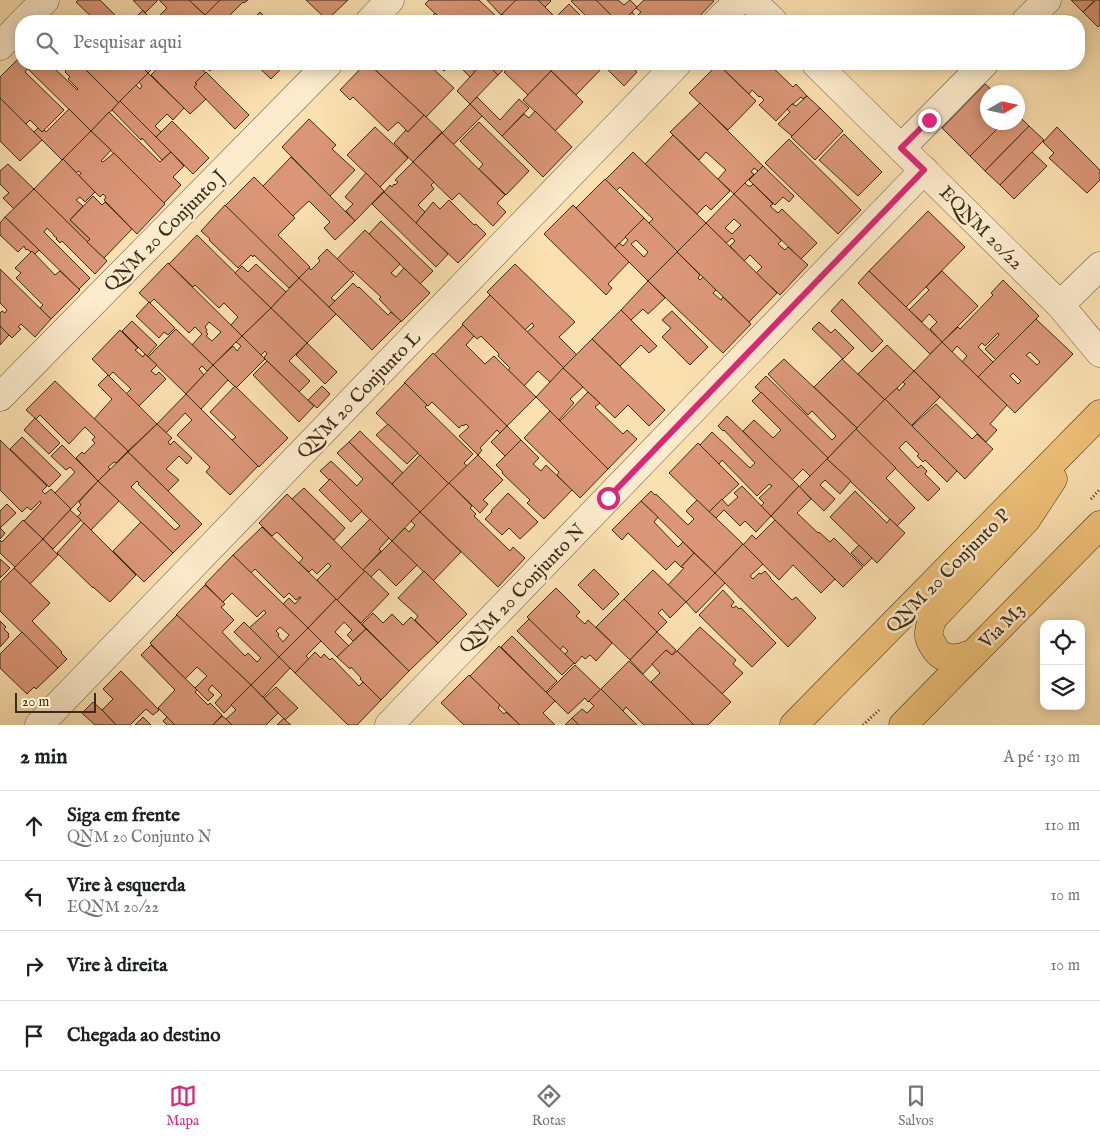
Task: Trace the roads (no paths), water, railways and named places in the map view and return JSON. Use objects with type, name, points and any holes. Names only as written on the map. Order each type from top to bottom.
[{"type":"main road","points":[[974,653],[955,658],[948,658],[938,654],[929,636],[932,619],[1026,520],[1092,423]]},
{"type":"main road","name":"QNM 20 Conjunto P","points":[[794,725],[1092,423]]},
{"type":"main road","name":"Via M3","points":[[903,725],[1100,525]]},
{"type":"street","points":[[31,15],[45,0]]},
{"type":"street","points":[[376,15],[390,0]]},
{"type":"street","points":[[724,15],[739,0]]},
{"type":"street","points":[[751,0],[767,15]]},
{"type":"street","points":[[1032,15],[1047,0]]},
{"type":"street","points":[[0,46],[15,31]]},
{"type":"street","name":"QNM 20 Conjunto J","points":[[0,397],[322,70]]},
{"type":"street","name":"QNM 20 Conjunto L","points":[[39,725],[671,70]]},
{"type":"street","name":"EQNM 20/22","points":[[822,70],[1060,305],[1100,353]]},
{"type":"street","points":[[901,148],[978,70]]},
{"type":"street","name":"QNM 20 Conjunto N","points":[[389,725],[924,170]]},
{"type":"street","points":[[1060,305],[1100,266]]}]
